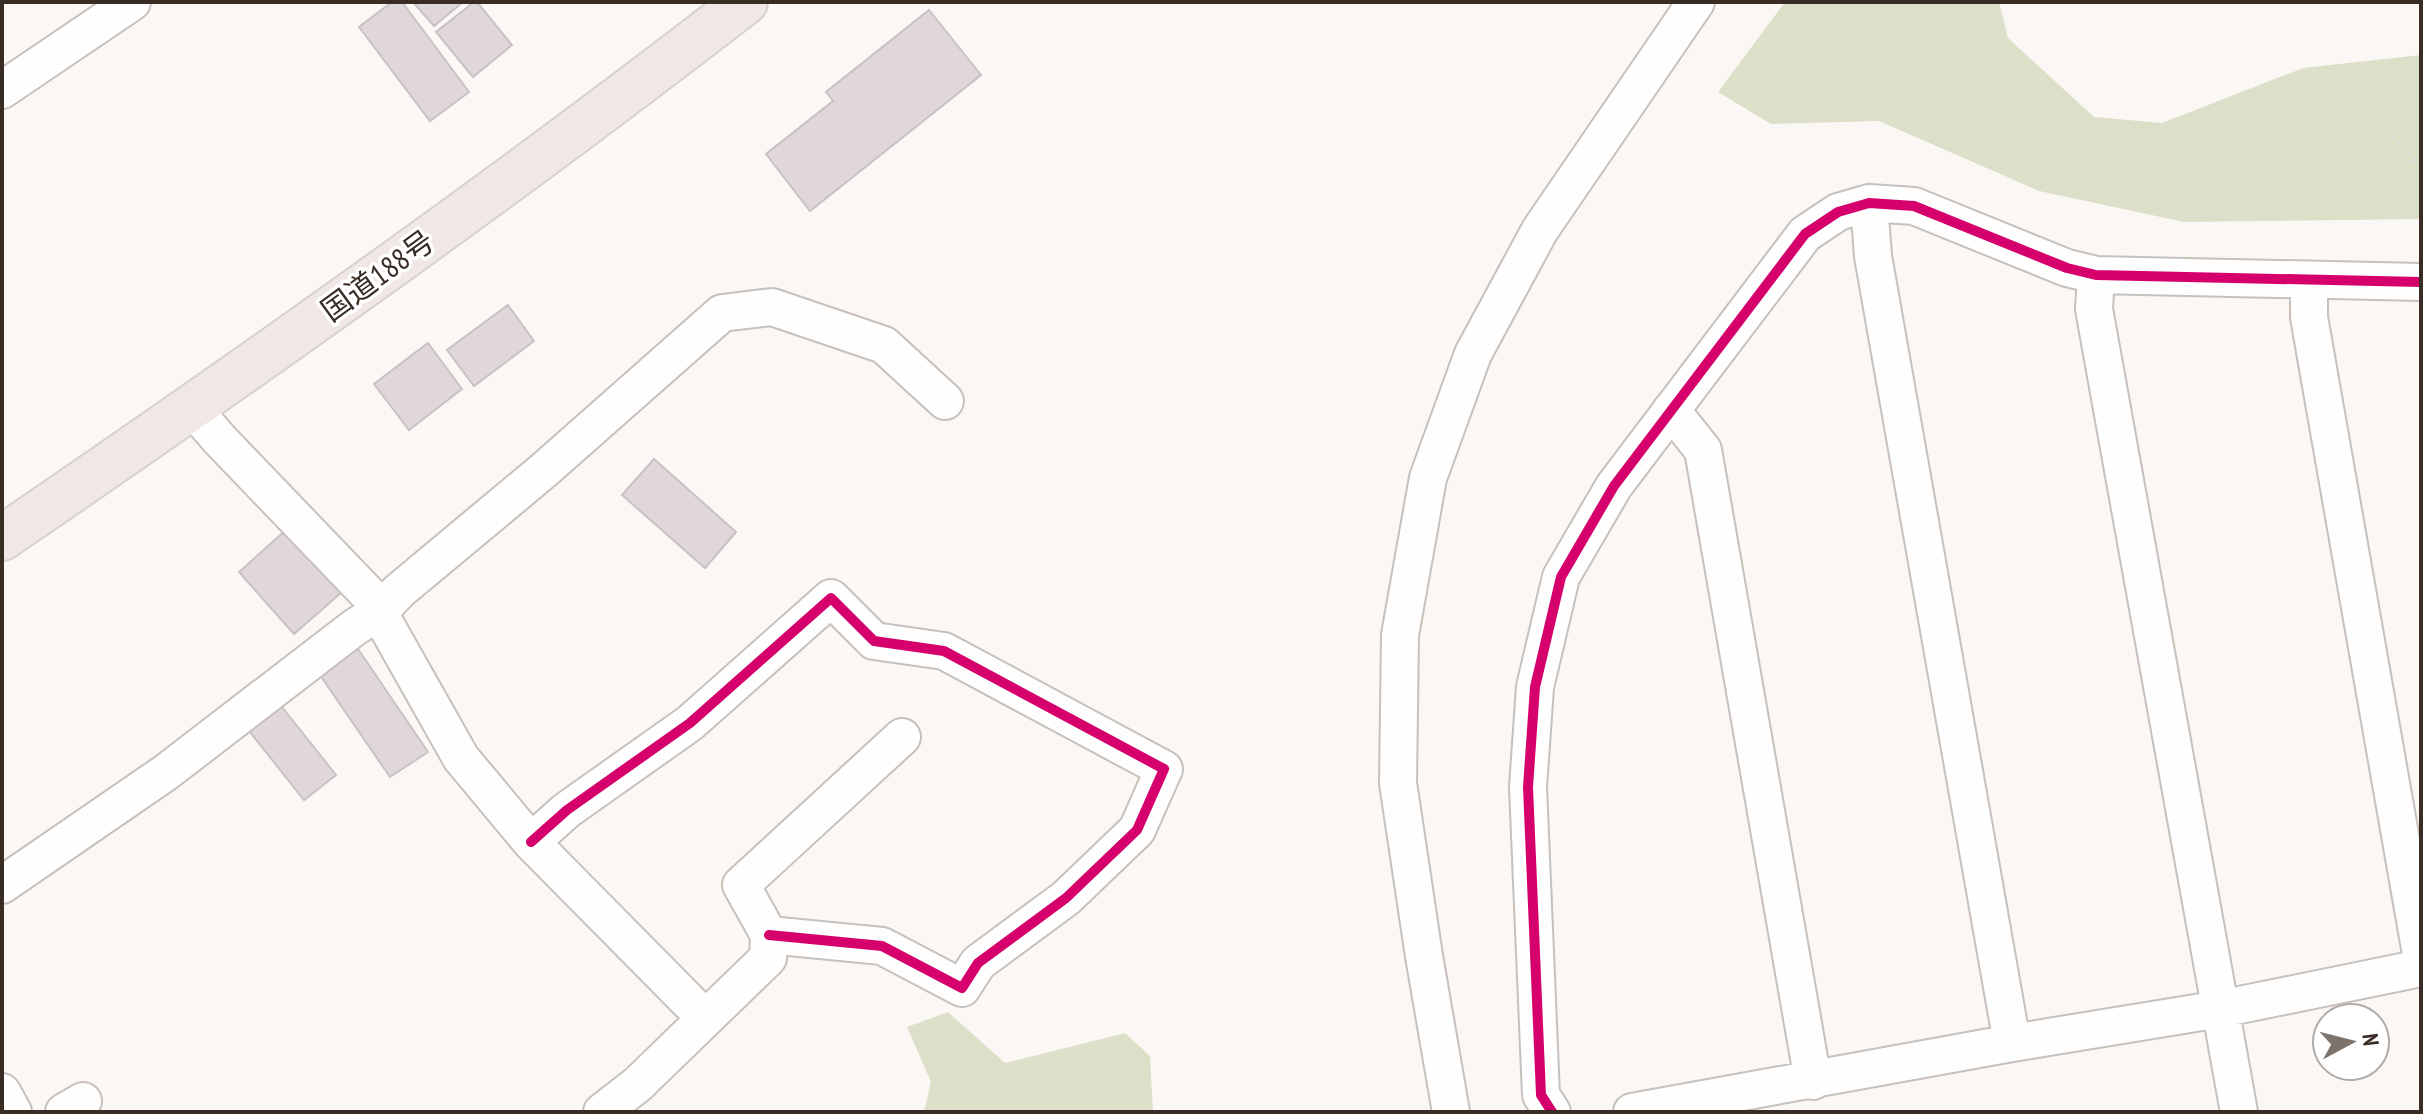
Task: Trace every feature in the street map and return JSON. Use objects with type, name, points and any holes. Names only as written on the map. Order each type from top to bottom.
[{"type":"highway","name":"国道188号","points":[[2,538],[192,408],[602,113],[745,2]]},
{"type":"street","points":[[2,90],[132,2]]},
{"type":"street","points":[[1451,1112],[1398,783],[1400,635],[1428,478],[1473,354],[1540,230],[1696,2]]},
{"type":"street","points":[[1869,203],[1876,272],[2012,1043]]},
{"type":"street","points":[[1552,1112],[1541,1095],[1528,787],[1535,687],[1561,577],[1614,486],[1805,234],[1838,212],[1869,203],[1914,206],[2067,268],[2096,275],[2421,282]]},
{"type":"street","points":[[2096,275],[2094,309],[2239,1112]]},
{"type":"street","points":[[2309,281],[2309,317],[2421,954]]},
{"type":"street","points":[[2,885],[165,773],[380,611],[399,591],[543,471],[722,313],[772,307],[884,345],[945,401]]},
{"type":"street","points":[[192,408],[369,595],[461,758],[531,842],[705,1018]]},
{"type":"street","points":[[1671,410],[1703,450],[1813,1081]]},
{"type":"street","points":[[531,842],[567,810],[690,723],[831,598],[874,641],[944,651],[1164,769],[1137,830],[1066,898],[978,963],[962,988],[882,946],[769,935]]},
{"type":"street","points":[[602,1112],[638,1084],[768,958],[769,935],[741,885],[902,737]]},
{"type":"street","points":[[1632,1112],[2220,1009],[2421,968]]},
{"type":"street","points":[[2,1092],[13,1112]]},
{"type":"path","points":[[2386,131],[2421,168]]},
{"type":"green space","points":[[1785,2],[1999,2],[2008,38],[2094,117],[2162,123],[2303,68],[2421,55],[2421,219],[2184,222],[2039,191],[1879,121],[1771,124],[1718,92]]},
{"type":"green space","points":[[948,1012],[1005,1063],[1125,1033],[1150,1056],[1153,1112],[924,1112],[931,1082],[907,1027]]},
{"type":"building","points":[[392,2],[402,2],[469,92],[430,121],[359,27]]},
{"type":"building","points":[[413,2],[463,2],[434,26]]},
{"type":"building","points":[[474,2],[512,45],[473,77],[436,32]]},
{"type":"building","points":[[929,10],[981,75],[810,211],[766,154],[833,101],[826,92]]},
{"type":"building","points":[[508,305],[534,341],[474,386],[447,350]]},
{"type":"building","points":[[428,343],[462,389],[409,430],[374,384]]},
{"type":"building","points":[[654,459],[736,532],[705,568],[622,495]]},
{"type":"building","points":[[286,530],[342,592],[294,634],[239,572]]},
{"type":"building","points":[[358,649],[428,752],[390,777],[320,675]]},
{"type":"building","points":[[278,702],[336,775],[304,800],[246,727]]},
{"type":"cycle path","points":[[1552,1112],[1541,1095],[1528,787],[1535,687],[1561,577],[1614,486],[1805,234],[1838,212],[1869,203],[1914,206],[2067,268],[2096,275],[2421,282]]},
{"type":"cycle path","points":[[531,842],[567,810],[690,723],[831,598],[874,641],[944,651],[1164,769],[1137,830],[1066,898],[978,963],[962,988],[882,946],[769,935]]}]
